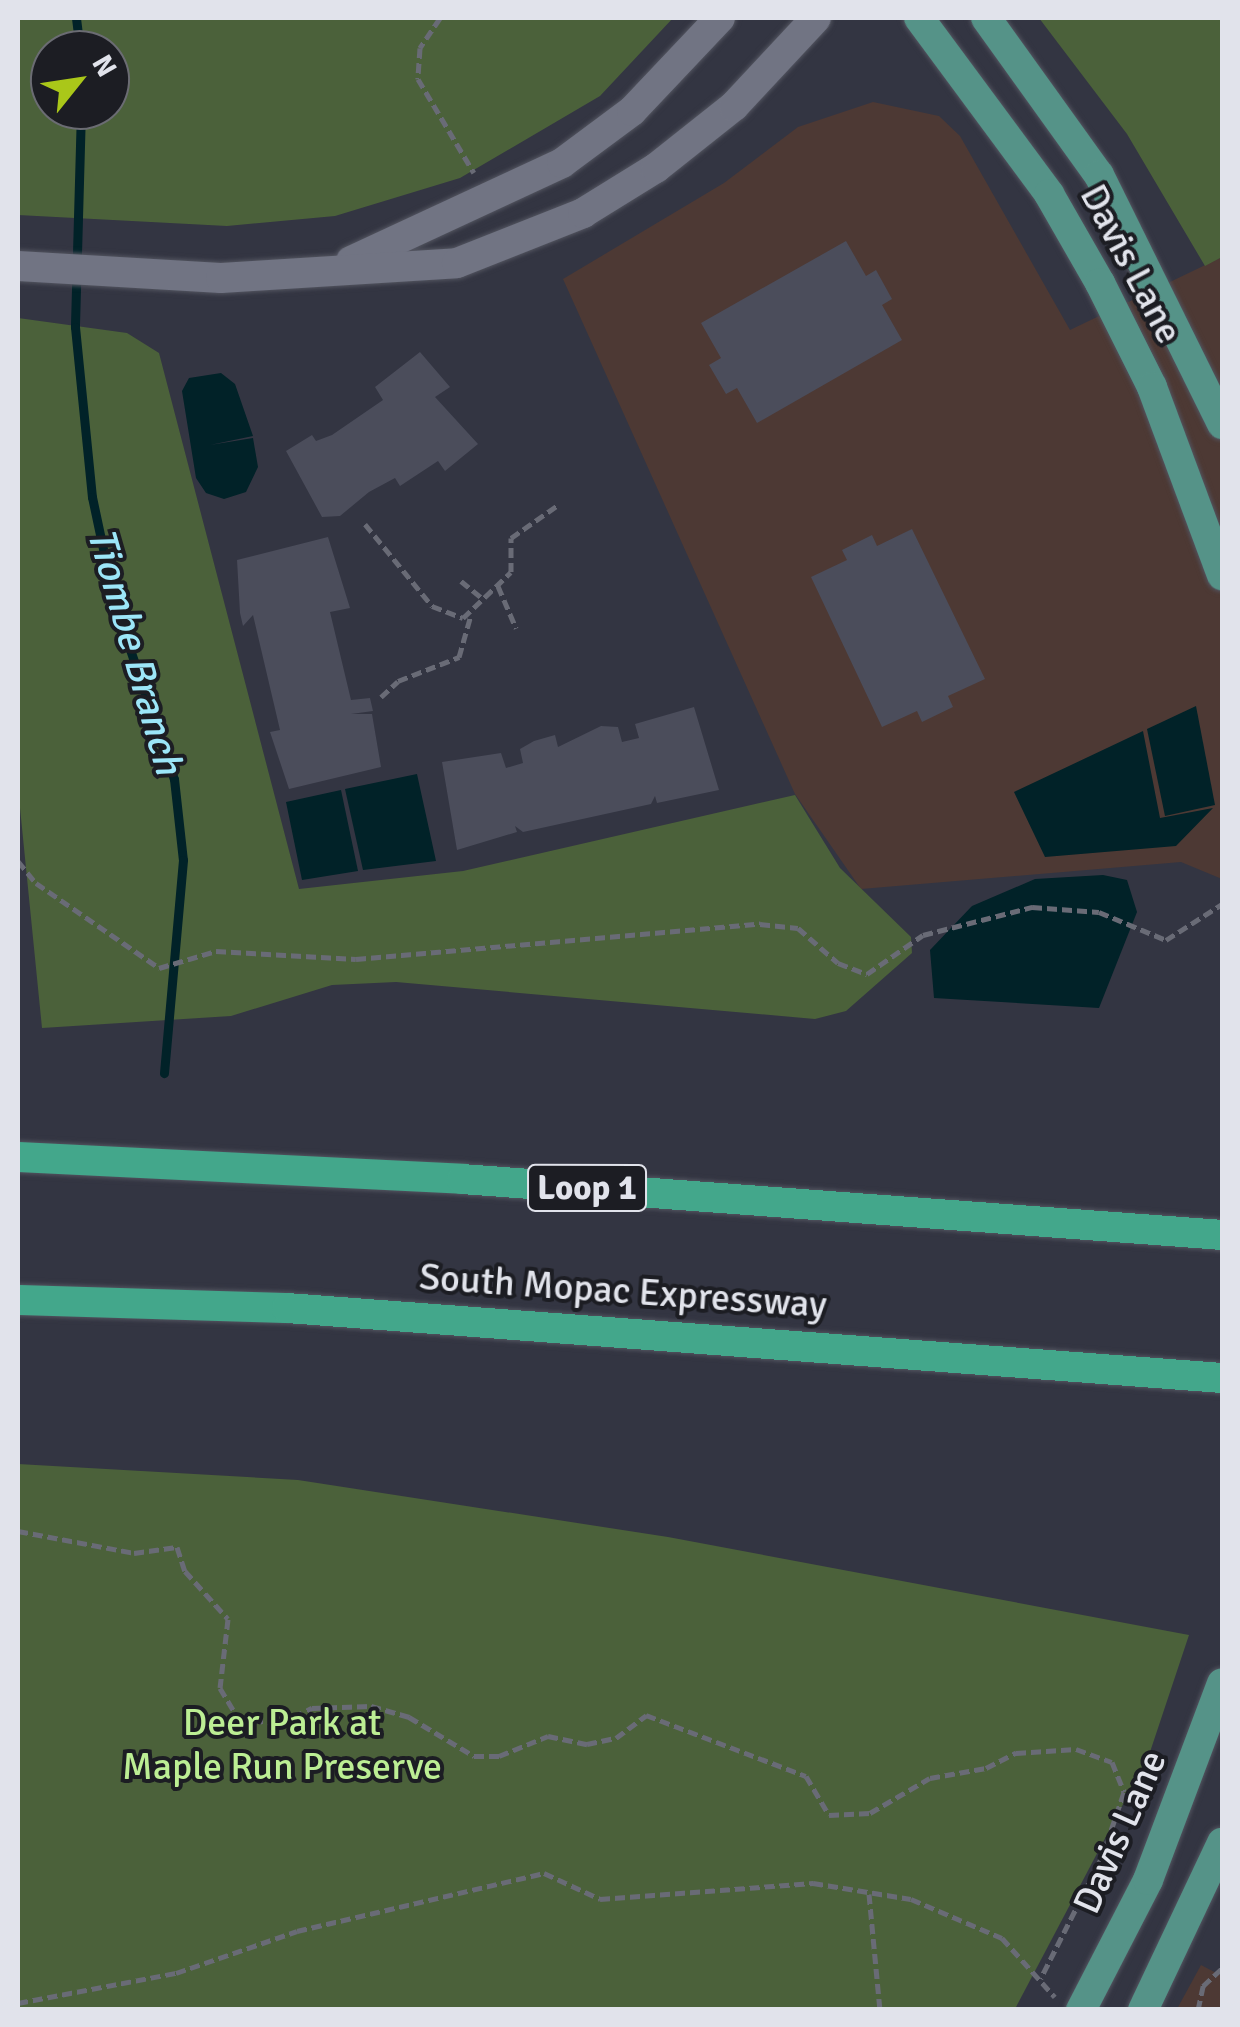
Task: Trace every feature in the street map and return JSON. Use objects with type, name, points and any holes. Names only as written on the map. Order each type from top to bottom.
[{"type":"highway","name":"Loop 1","points":[[18,1156],[1222,1235]]},
{"type":"highway","name":"South Mopac Expressway","points":[[18,1300],[287,1308],[1222,1378]]},
{"type":"main road","name":"Davis Lane","points":[[919,18],[1049,194],[1152,387],[1222,576]]},
{"type":"main road","name":"Davis Lane","points":[[986,18],[1099,175],[1222,424]]},
{"type":"main road","points":[[1152,387],[1206,466],[1222,510]]},
{"type":"main road","name":"Davis Lane","points":[[1068,2003],[1148,1880],[1222,1683]]},
{"type":"main road","points":[[1143,2010],[1222,1844]]},
{"type":"street","points":[[330,270],[562,163],[632,110],[720,18]]},
{"type":"street","points":[[23,266],[131,274],[330,270],[456,262],[583,213],[695,140],[816,18]]},
{"type":"path","points":[[440,18],[420,48],[418,79],[478,180]]},
{"type":"path","points":[[380,697],[398,680],[460,657],[470,615],[481,597],[498,586],[513,566],[511,538],[558,504]]},
{"type":"path","points":[[364,524],[432,606],[456,618],[470,615]]},
{"type":"path","points":[[460,581],[481,597]]},
{"type":"path","points":[[498,586],[516,628]]},
{"type":"path","points":[[18,861],[36,883],[159,968],[216,950],[356,959],[760,924],[798,928],[838,963],[867,974],[924,936],[1032,907],[1100,912],[1166,940],[1222,904]]},
{"type":"path","points":[[18,1530],[134,1553],[176,1548],[185,1572],[228,1620],[220,1688],[238,1718],[280,1724],[312,1708],[371,1706],[409,1717],[474,1756],[499,1756],[548,1736],[587,1744],[616,1738],[646,1716],[806,1776],[829,1815],[870,1812],[930,1778],[986,1768],[1016,1753],[1076,1749],[1112,1762],[1124,1792],[1113,1825],[1041,1978]]},
{"type":"path","points":[[18,2003],[176,1973],[297,1931],[544,1872],[600,1898],[813,1883],[912,1899],[1002,1938],[1068,2003]]},
{"type":"path","points":[[869,1894],[880,2010]]},
{"type":"path","points":[[1198,2010],[1203,1986],[1222,1968]]},
{"type":"shaded area","points":[[873,102],[939,116],[960,136],[1070,330],[1222,257],[1222,879],[1181,862],[861,889],[795,794],[563,279],[724,183],[798,127]]},
{"type":"shaded area","points":[[221,373],[235,384],[253,436],[210,445],[253,438],[258,467],[246,492],[224,499],[206,493],[196,478],[182,391],[189,378]]},
{"type":"shaded area","points":[[1196,706],[1215,805],[1165,816],[1147,729]]},
{"type":"shaded area","points":[[1143,731],[1160,818],[1213,808],[1176,846],[1045,857],[1014,792]]},
{"type":"shaded area","points":[[417,774],[436,861],[363,870],[345,789]]},
{"type":"shaded area","points":[[341,790],[358,871],[302,880],[286,802]]},
{"type":"shaded area","points":[[1103,875],[1127,880],[1137,912],[1099,1008],[934,998],[930,950],[972,906],[1035,879]]},
{"type":"shaded area","points":[[1201,1965],[1222,1976],[1222,2009],[1177,2009]]},
{"type":"green space","points":[[18,18],[673,18],[600,96],[460,178],[335,216],[227,226],[18,215]]},
{"type":"green space","points":[[1039,18],[1222,18],[1222,257],[1205,266],[1127,134]]},
{"type":"green space","points":[[18,318],[127,333],[159,353],[299,889],[463,871],[795,795],[840,868],[911,937],[912,953],[846,1011],[815,1019],[396,982],[332,985],[231,1016],[42,1028],[18,788]]},
{"type":"green space","name":"Deer Park at Maple Run Preserve","points":[[18,1464],[298,1480],[668,1537],[1189,1635],[1149,1755],[1015,2009],[18,2009]]},
{"type":"building","points":[[846,241],[866,276],[876,270],[892,299],[882,305],[902,340],[757,423],[737,388],[726,394],[709,365],[721,358],[701,323]]},
{"type":"building","points":[[420,352],[450,387],[435,397],[478,444],[445,471],[438,461],[400,486],[395,478],[369,492],[340,516],[322,517],[286,451],[312,435],[316,441],[332,435],[383,400],[375,387]]},
{"type":"building","points":[[912,529],[985,679],[948,696],[953,707],[922,722],[917,711],[882,727],[811,577],[847,560],[842,550],[872,535],[877,546]]},
{"type":"building","points":[[328,537],[350,608],[330,612],[351,700],[370,698],[373,711],[351,714],[372,714],[381,767],[289,789],[270,732],[280,730],[253,615],[243,626],[240,613],[237,560]]},
{"type":"building","points":[[694,707],[719,790],[657,803],[655,796],[651,804],[523,832],[515,826],[517,832],[457,850],[442,762],[501,753],[506,768],[523,763],[520,749],[534,741],[555,735],[558,747],[601,726],[618,727],[622,742],[639,738],[635,724]]},
{"type":"waterway","name":"Tiombe Branch","points":[[76,18],[78,30]]},
{"type":"waterway","name":"Tiombe Branch","points":[[80,130],[75,327],[92,497],[115,605],[174,779],[183,860],[164,1073]]}]
